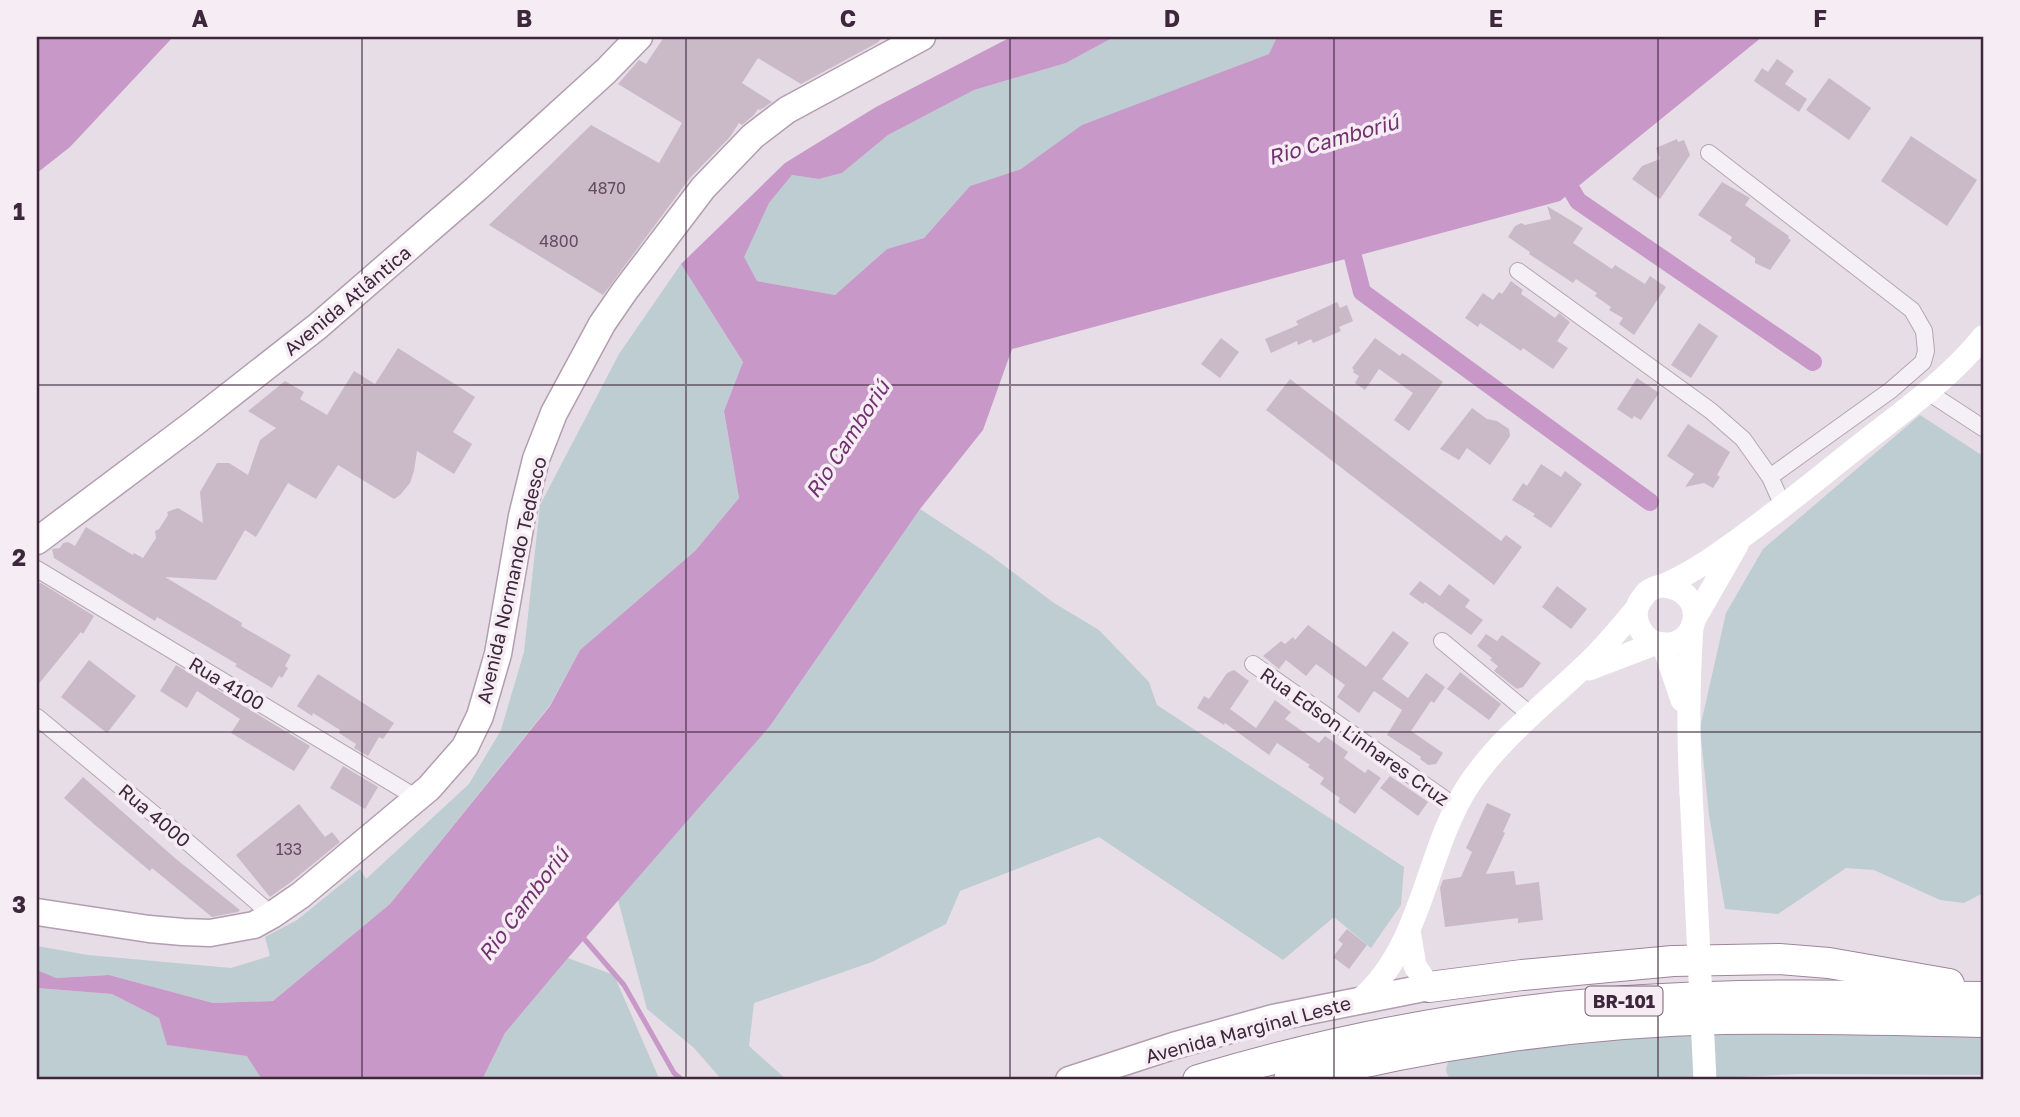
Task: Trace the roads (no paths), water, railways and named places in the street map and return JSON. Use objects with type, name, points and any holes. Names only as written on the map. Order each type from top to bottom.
[{"type":"highway","points":[[1429,987],[1673,961],[1779,959],[1829,962],[1983,990]]},
{"type":"highway","name":"BR-101","points":[[1198,1080],[1378,1036],[1568,1006],[1741,996],[1983,998]]},
{"type":"highway","name":"BR-101","points":[[1289,1080],[1434,1049],[1608,1026],[1722,1019],[1983,1022]]},
{"type":"main road","name":"Avenida Atlântica","points":[[37,541],[318,327],[586,90],[639,37]]},
{"type":"main road","name":"Avenida Normando Tedesco","points":[[37,912],[149,929],[210,933],[254,925],[301,895],[436,781],[460,754],[480,716],[498,654],[522,516],[536,459],[559,404],[609,313],[703,188],[753,136],[787,110],[922,37]]},
{"type":"main road","points":[[1664,586],[1704,563],[1783,506],[1928,392],[1983,337]]},
{"type":"main road","points":[[1573,676],[1615,658],[1680,640],[1693,623],[1716,578],[1742,537]]},
{"type":"main road","points":[[1687,720],[1676,681],[1660,644],[1642,633],[1636,617],[1640,600],[1655,587],[1674,587],[1684,592],[1694,609],[1687,720],[1705,1080]]},
{"type":"main road","points":[[1361,999],[1385,973],[1409,931],[1456,807],[1477,773],[1531,715],[1603,648],[1637,608]]},
{"type":"main road","points":[[1409,931],[1415,966],[1429,987]]},
{"type":"main road","name":"Avenida Marginal Leste","points":[[1069,1080],[1185,1042],[1273,1018],[1429,987]]},
{"type":"street","points":[[1709,153],[1912,310],[1924,331],[1926,351],[1923,362],[1891,390],[1770,477]]},
{"type":"street","points":[[1518,271],[1711,411],[1743,439],[1770,477],[1783,506]]},
{"type":"street","points":[[1928,392],[1983,428]]},
{"type":"street","name":"Rua 4100","points":[[37,569],[417,798]]},
{"type":"street","points":[[1442,641],[1531,715]]},
{"type":"street","name":"Rua Edson Linhares Cruz","points":[[1253,664],[1456,807]]},
{"type":"street","name":"Rua 4000","points":[[37,717],[272,915]]},
{"type":"water","points":[[37,37],[173,37],[70,147],[37,173]]},
{"type":"water","name":"Rio Camboriú","points":[[1011,37],[1114,37],[1066,63],[974,90],[888,135],[842,173],[819,179],[792,175],[769,203],[744,257],[757,281],[835,295],[887,249],[924,238],[970,186],[1021,169],[1082,125],[1269,54],[1277,37],[1762,37],[1560,201],[1012,349],[983,430],[920,509],[770,726],[505,1033],[482,1080],[260,1080],[247,1056],[167,1045],[159,1018],[112,994],[37,988],[37,970],[56,978],[109,975],[213,1003],[273,1001],[390,904],[550,706],[580,650],[695,551],[739,498],[724,411],[743,362],[681,264],[785,163],[876,107]]},
{"type":"waterway","points":[[1561,172],[1578,201],[1813,362]]},
{"type":"waterway","points":[[1347,233],[1362,292],[1650,502]]},
{"type":"waterway","points":[[580,934],[624,985],[674,1073],[682,1080]]}]
